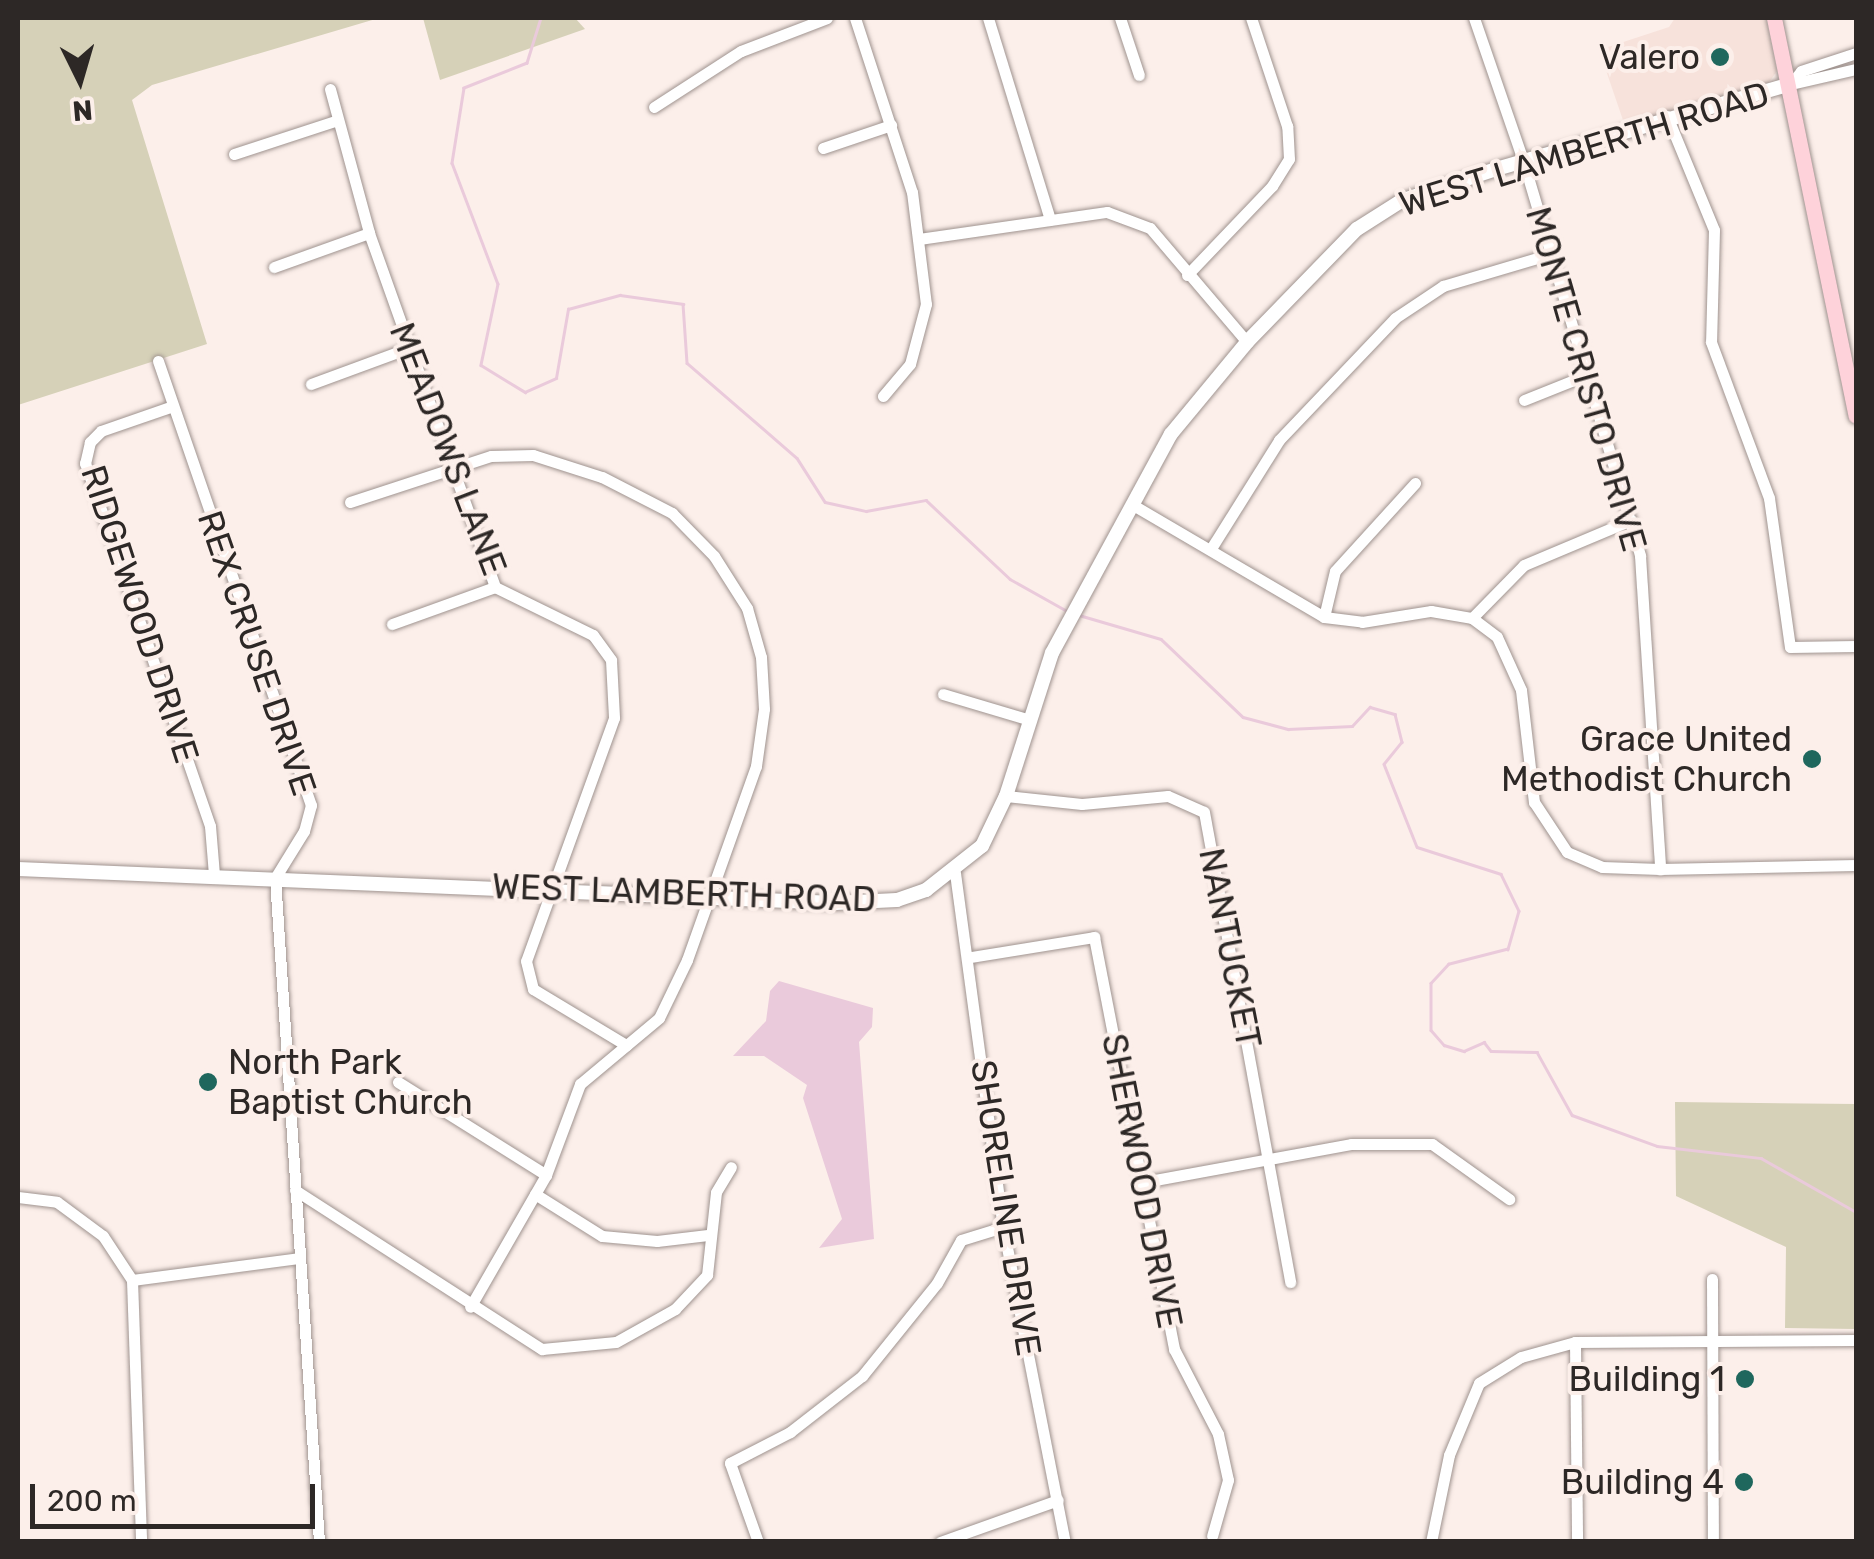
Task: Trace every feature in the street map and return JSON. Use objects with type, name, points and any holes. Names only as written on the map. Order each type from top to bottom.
[{"type":"main road","points":[[1774,18],[1791,84],[1856,416]]},
{"type":"street","points":[[654,108],[740,50],[828,18]]},
{"type":"street","points":[[855,18],[891,125],[919,238],[926,304],[910,364],[883,396]]},
{"type":"street","points":[[988,18],[1050,220]]},
{"type":"street","points":[[1120,18],[1139,75]]},
{"type":"street","points":[[1187,276],[1272,186],[1289,160],[1287,126],[1251,18]]},
{"type":"street","name":"MONTE CRISTO DRIVE","points":[[1474,18],[1523,160],[1640,556],[1660,869]]},
{"type":"street","name":"WEST LAMBERTH ROAD","points":[[1791,84],[1802,71],[1856,53]]},
{"type":"street","name":"WEST LAMBERTH ROAD","points":[[18,870],[897,900],[955,873],[982,846],[1006,796],[1027,719],[1052,653],[1171,434],[1247,342],[1356,229],[1400,201],[1523,160],[1667,116],[1856,69]]},
{"type":"street","name":"MEADOWS LANE","points":[[330,89],[369,233],[495,586],[593,634],[611,660],[614,718],[557,888],[526,961],[533,989],[626,1045]]},
{"type":"street","points":[[1667,116],[1714,230],[1711,342],[1768,498],[1790,647],[1856,646]]},
{"type":"street","points":[[234,154],[338,120]]},
{"type":"street","points":[[824,148],[891,125]]},
{"type":"street","points":[[919,238],[1107,212],[1150,228],[1247,342]]},
{"type":"street","points":[[274,267],[369,233]]},
{"type":"street","points":[[1212,546],[1280,440],[1394,318],[1443,286],[1551,254]]},
{"type":"street","points":[[311,384],[409,348]]},
{"type":"street","name":"REX CRUSE DRIVE","points":[[158,361],[306,782],[309,818],[274,878]]},
{"type":"street","points":[[1524,400],[1588,374]]},
{"type":"street","name":"RIDGEWOOD DRIVE","points":[[173,406],[101,431],[90,442],[84,463],[210,826],[214,875]]},
{"type":"street","points":[[350,502],[490,456],[533,455],[602,477],[672,513],[714,556],[741,599],[761,657],[764,709],[756,766],[705,896],[687,960],[659,1018],[580,1084],[546,1175],[470,1307]]},
{"type":"street","points":[[1324,616],[1334,571],[1415,484]]},
{"type":"street","points":[[1133,505],[1212,546],[1324,616],[1362,622],[1432,612],[1472,618],[1512,660],[1528,774],[1546,828],[1566,852],[1602,867],[1856,865]]},
{"type":"street","points":[[1472,618],[1524,566],[1631,520]]},
{"type":"street","points":[[392,624],[495,586]]},
{"type":"street","points":[[943,694],[1027,719]]},
{"type":"street","name":"NANTUCKET","points":[[1006,796],[1082,804],[1168,796],[1204,812],[1271,1158],[1290,1282]]},
{"type":"street","name":"SHORELINE DRIVE","points":[[955,873],[970,956],[1003,1226],[1066,1542]]},
{"type":"street","points":[[274,878],[319,1542]]},
{"type":"street","name":"SHERWOOD DRIVE","points":[[970,956],[1094,937],[1174,1349],[1218,1434],[1228,1480],[1212,1536]]},
{"type":"street","points":[[398,1082],[546,1175]]},
{"type":"street","points":[[1144,1182],[1350,1144],[1432,1144],[1510,1199]]},
{"type":"street","points":[[295,1190],[470,1307],[542,1349],[616,1342],[674,1309],[707,1275],[708,1236],[716,1192],[731,1166]]},
{"type":"street","points":[[535,1194],[602,1236],[657,1241],[708,1236]]},
{"type":"street","points":[[18,1198],[57,1202],[103,1236],[132,1280],[141,1542]]},
{"type":"street","points":[[758,1542],[730,1463],[790,1432],[862,1376],[937,1283],[961,1240],[1003,1226]]},
{"type":"street","points":[[132,1280],[300,1258]]},
{"type":"street","points":[[1712,1279],[1714,1542]]},
{"type":"street","points":[[1431,1542],[1449,1455],[1480,1383],[1521,1356],[1575,1342],[1714,1338],[1856,1340]]},
{"type":"street","points":[[1575,1342],[1578,1542]]},
{"type":"street","points":[[940,1542],[1058,1500]]},
{"type":"shaded area","points":[[18,18],[379,18],[152,85],[132,100],[207,344],[18,405]]},
{"type":"shaded area","points":[[423,18],[575,18],[585,29],[440,80]]},
{"type":"shaded area","points":[[1675,18],[1766,18],[1777,71],[1767,85],[1625,126],[1599,50],[1669,27]]},
{"type":"shaded area","points":[[779,981],[873,1008],[872,1027],[859,1042],[874,1239],[819,1248],[842,1219],[803,1098],[807,1085],[764,1056],[733,1056],[766,1021],[770,991]]},
{"type":"shaded area","points":[[1675,1102],[1856,1104],[1856,1329],[1785,1328],[1786,1247],[1676,1196]]},
{"type":"waterway","points":[[541,18],[527,63],[464,88],[452,163],[498,284],[481,365],[525,392],[556,378],[568,309],[620,295],[683,304],[687,363],[797,458],[825,502],[866,511],[926,500],[1010,579],[1067,611]]},
{"type":"waterway","points":[[1079,615],[1161,639],[1243,717],[1288,729],[1352,726],[1370,707],[1395,714],[1402,742],[1384,764],[1417,847],[1501,874],[1519,911],[1508,949],[1449,964],[1431,983],[1431,1030],[1444,1045],[1464,1051],[1484,1042],[1491,1051],[1537,1052],[1572,1115],[1657,1146],[1761,1158],[1856,1212]]},
{"type":"place","name":"Valero","points":[[1720,57]]},
{"type":"place","name":"Grace United Methodist Church","points":[[1812,759]]},
{"type":"place","name":"North Park Baptist Church","points":[[208,1082]]},
{"type":"place","name":"Building 1","points":[[1745,1379]]},
{"type":"place","name":"Building 4","points":[[1744,1482]]}]
